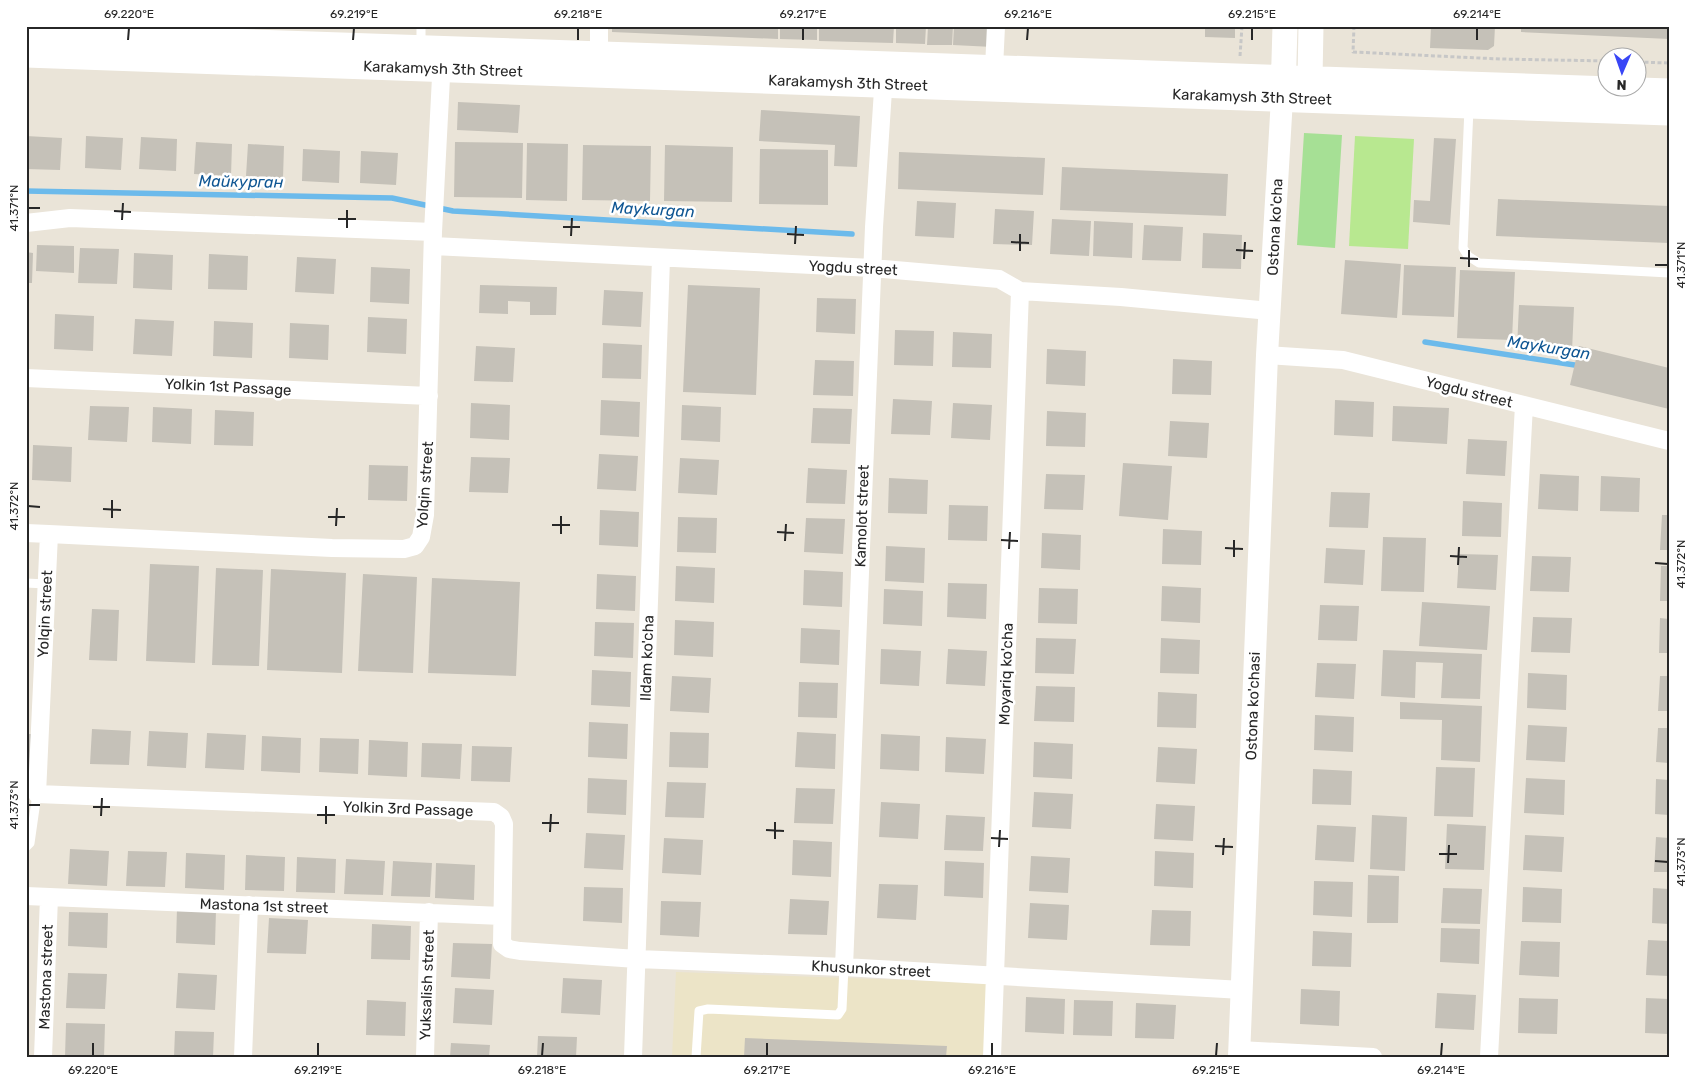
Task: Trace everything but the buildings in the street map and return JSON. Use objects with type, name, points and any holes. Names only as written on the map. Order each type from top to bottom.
[{"type":"main road","points":[[1283,88],[1285,26]]},
{"type":"main road","points":[[1310,78],[1311,26]]},
{"type":"main road","name":"Karakamysh 3th Street","points":[[26,34],[104,40],[432,48],[600,64],[1283,88],[1310,78],[1669,91]]},
{"type":"main road","name":"Karakamysh 3th Street","points":[[26,55],[104,40]]},
{"type":"main road","name":"Karakamysh 3th Street","points":[[884,74],[994,68],[1283,88],[1469,106],[1669,113]]},
{"type":"street","points":[[599,26],[600,64]]},
{"type":"street","points":[[994,68],[996,26]]},
{"type":"street","name":"Yolqin street","points":[[37,794],[49,534],[332,548],[404,549],[415,546],[421,537],[426,515],[436,185],[432,48]]},
{"type":"street","name":"Kamolot street","points":[[844,967],[872,263],[884,74]]},
{"type":"street","name":"Ostona ko'cha","points":[[1267,355],[1283,88]]},
{"type":"street","points":[[26,223],[70,218],[433,239]]},
{"type":"street","name":"Yogdu street","points":[[433,239],[661,259],[872,263],[999,279],[1020,291],[1121,297],[1270,311]]},
{"type":"street","name":"Ildam ko'cha","points":[[633,1057],[661,259]]},
{"type":"street","name":"Moyariq ko'cha","points":[[992,1057],[1020,291]]},
{"type":"street","name":"Yogdu street","points":[[1267,355],[1343,360],[1669,441]]},
{"type":"street","name":"Ostona ko'chasi","points":[[1239,1054],[1267,355]]},
{"type":"street","name":"Yolkin 1st Passage","points":[[26,378],[429,396]]},
{"type":"street","points":[[1489,1057],[1524,406]]},
{"type":"street","points":[[26,533],[49,534]]},
{"type":"street","name":"Yolkin 3rd Passage","points":[[37,794],[494,812],[501,817],[504,824],[502,944],[509,949],[636,959]]},
{"type":"street","name":"Mastona 1st street","points":[[26,896],[502,916]]},
{"type":"street","name":"Mastona street","points":[[43,1057],[50,898]]},
{"type":"street","points":[[243,1057],[249,905]]},
{"type":"street","name":"Yuksalish street","points":[[425,1057],[429,912]]},
{"type":"street","name":"Khusunkor street","points":[[636,959],[844,967],[1242,990]]},
{"type":"street","points":[[1239,1054],[1373,1057]]},
{"type":"lane","points":[[1469,106],[1463,248],[1468,256],[1479,262],[1669,273]]},
{"type":"lane","points":[[26,583],[46,584]]},
{"type":"lane","points":[[26,847],[30,843],[37,794]]},
{"type":"lane","points":[[696,1057],[699,1011],[708,1008],[838,1015],[842,1009],[844,967]]},
{"type":"path","points":[[1240,59],[1242,26]]},
{"type":"path","points":[[1354,26],[1353,52],[1598,62]]},
{"type":"path","points":[[1648,62],[1669,63]]},
{"type":"shaded area","points":[[676,972],[990,983],[987,1057],[672,1057]]},
{"type":"green space","points":[[1304,133],[1342,135],[1335,248],[1297,245]]},
{"type":"green space","points":[[1355,136],[1414,139],[1408,249],[1349,246]]},
{"type":"waterway","name":"Майкурган","points":[[26,191],[392,198],[453,211],[852,234]]},
{"type":"waterway","name":"Maykurgan","points":[[1425,342],[1581,366]]}]
